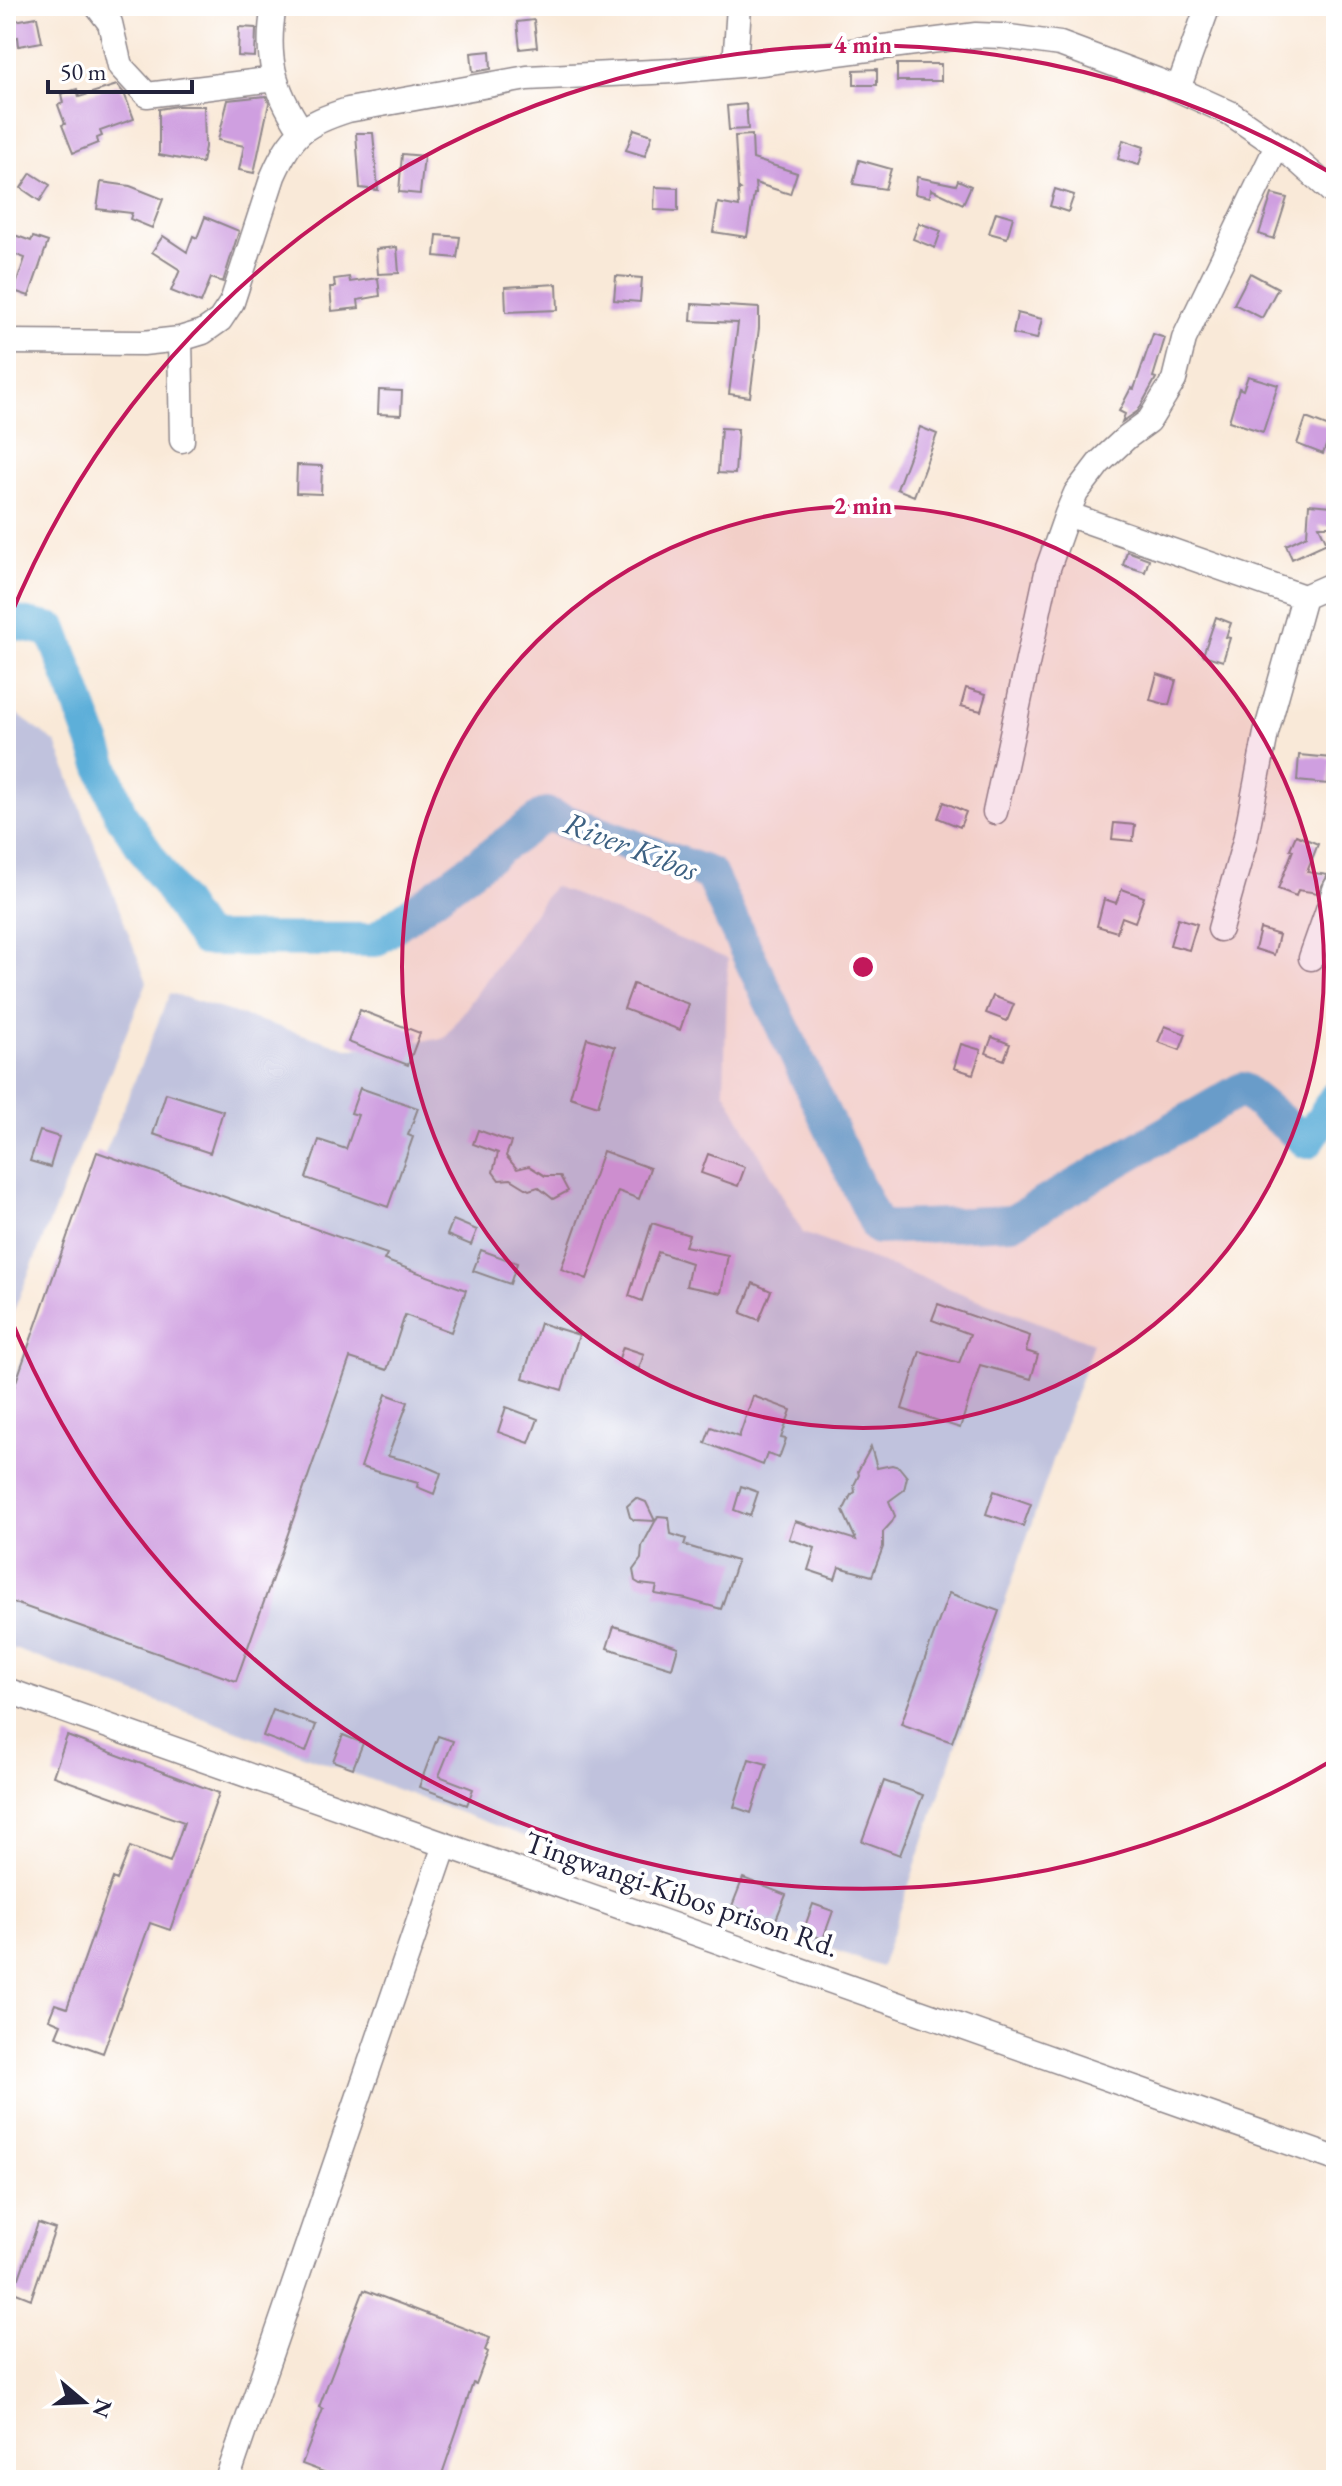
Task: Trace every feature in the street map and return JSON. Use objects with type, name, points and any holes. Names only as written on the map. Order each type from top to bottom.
[{"type":"street","points":[[97,6],[110,23],[120,66],[147,95],[275,79]]},
{"type":"street","points":[[274,6],[270,45],[275,79],[284,104],[301,130]]},
{"type":"street","points":[[735,65],[739,6]]},
{"type":"street","points":[[1178,89],[1208,6]]},
{"type":"street","points":[[6,342],[143,343],[180,339],[203,332],[220,320],[232,302],[273,176],[301,130],[348,110],[527,78],[735,65],[976,35],[1060,44],[1178,89],[1230,113],[1277,146],[1336,195]]},
{"type":"street","points":[[995,812],[1048,568],[1067,514],[1076,493],[1099,463],[1149,421],[1174,380],[1184,339],[1277,146]]},
{"type":"street","points":[[180,339],[182,440]]},
{"type":"street","points":[[1067,514],[1304,597],[1336,583]]},
{"type":"street","points":[[1220,929],[1245,841],[1266,733],[1304,597]]},
{"type":"street","points":[[1311,958],[1336,887]]},
{"type":"street","name":"Tingwangi-Kibos prison Rd.","points":[[6,1690],[1336,2159]]},
{"type":"street","points":[[227,2480],[445,1845]]},
{"type":"shaded area","points":[[6,706],[56,743],[147,982],[6,1330]]},
{"type":"shaded area","points":[[553,886],[728,959],[724,1090],[803,1233],[1093,1343],[881,1967],[6,1646],[6,1398],[170,993],[350,1049],[445,1038]]},
{"type":"building","points":[[37,17],[42,42],[19,46],[18,37],[12,38],[9,22]]},
{"type":"building","points":[[534,20],[537,47],[520,49],[517,22]]},
{"type":"building","points":[[239,27],[256,28],[255,57],[238,56]]},
{"type":"building","points":[[490,51],[491,69],[473,72],[471,53]]},
{"type":"building","points":[[897,64],[941,64],[941,81],[897,81]]},
{"type":"building","points":[[877,69],[877,85],[854,85],[854,70]]},
{"type":"building","points":[[117,85],[124,93],[134,119],[100,131],[102,136],[97,138],[98,143],[73,153],[62,125],[65,124],[58,105],[63,103],[61,94],[77,89],[79,97]]},
{"type":"building","points":[[266,96],[269,103],[254,173],[239,170],[244,146],[218,140],[228,100]]},
{"type":"building","points":[[746,104],[748,129],[729,130],[727,106]]},
{"type":"building","points":[[204,106],[205,147],[202,163],[159,155],[159,109]]},
{"type":"building","points":[[634,129],[652,135],[645,156],[626,150]]},
{"type":"building","points":[[356,133],[373,133],[378,190],[360,188]]},
{"type":"building","points":[[752,135],[753,159],[797,173],[790,194],[755,183],[756,194],[747,237],[713,232],[718,203],[739,207],[738,190],[742,190],[738,188],[735,136]]},
{"type":"building","points":[[1123,140],[1144,147],[1139,165],[1118,159]]},
{"type":"building","points":[[402,154],[424,156],[420,194],[399,192]]},
{"type":"building","points":[[859,160],[891,169],[885,189],[853,184]]},
{"type":"building","points":[[31,173],[50,185],[40,201],[21,188]]},
{"type":"building","points":[[917,177],[956,185],[958,180],[971,186],[963,204],[931,189],[930,197],[915,194]]},
{"type":"building","points":[[101,182],[130,186],[163,199],[152,228],[130,219],[132,213],[97,209]]},
{"type":"building","points":[[655,187],[678,188],[678,211],[654,210]]},
{"type":"building","points":[[1055,189],[1074,195],[1068,212],[1050,206]]},
{"type":"building","points":[[1272,194],[1287,198],[1274,239],[1259,234]]},
{"type":"building","points":[[996,212],[1013,217],[1007,238],[989,233]]},
{"type":"building","points":[[205,217],[239,231],[223,282],[211,278],[201,303],[171,291],[180,270],[152,252],[163,236],[187,252],[193,236],[197,238]]},
{"type":"building","points":[[919,223],[941,231],[935,248],[913,239]]},
{"type":"building","points":[[6,232],[31,241],[33,237],[48,242],[29,296],[14,291],[25,258],[6,251]]},
{"type":"building","points":[[437,235],[460,237],[457,258],[435,256]]},
{"type":"building","points":[[397,247],[399,273],[378,274],[376,249]]},
{"type":"building","points":[[1250,273],[1278,288],[1262,318],[1234,304]]},
{"type":"building","points":[[616,276],[642,278],[640,302],[614,300]]},
{"type":"building","points":[[349,277],[350,282],[378,278],[380,296],[358,300],[359,308],[332,311],[330,287],[335,287],[334,279]]},
{"type":"building","points":[[557,284],[558,310],[506,312],[505,287]]},
{"type":"building","points":[[692,304],[759,308],[750,397],[729,394],[738,323],[691,321]]},
{"type":"building","points":[[1017,313],[1042,319],[1037,339],[1013,334]]},
{"type":"building","points":[[1153,334],[1165,338],[1153,377],[1156,378],[1138,411],[1122,422],[1125,414],[1119,411],[1131,388],[1134,389]]},
{"type":"building","points":[[1248,376],[1278,385],[1263,432],[1229,421],[1239,388],[1243,390]]},
{"type":"building","points":[[379,390],[402,391],[401,415],[378,414]]},
{"type":"building","points":[[1306,418],[1332,428],[1323,454],[1297,444]]},
{"type":"building","points":[[920,427],[937,434],[914,496],[897,489]]},
{"type":"building","points":[[721,428],[738,429],[735,474],[718,473]]},
{"type":"building","points":[[297,465],[322,466],[321,494],[296,493]]},
{"type":"building","points":[[1309,504],[1332,506],[1330,526],[1319,526],[1327,543],[1292,559],[1286,545],[1307,535]]},
{"type":"building","points":[[1127,551],[1149,559],[1145,572],[1123,565]]},
{"type":"building","points":[[1216,617],[1231,623],[1223,661],[1203,655]]},
{"type":"building","points":[[1157,674],[1176,680],[1169,705],[1150,700]]},
{"type":"building","points":[[966,688],[986,694],[981,711],[961,706]]},
{"type":"building","points":[[1299,755],[1331,758],[1328,784],[1297,781]]},
{"type":"building","points":[[944,802],[966,812],[960,827],[938,818]]},
{"type":"building","points":[[1114,823],[1135,825],[1133,841],[1112,839]]},
{"type":"building","points":[[1296,835],[1318,844],[1307,872],[1328,875],[1318,893],[1298,890],[1296,896],[1278,889]]},
{"type":"building","points":[[1122,889],[1144,897],[1135,922],[1122,917],[1117,932],[1097,926],[1104,899],[1116,903]]},
{"type":"building","points":[[1178,918],[1197,924],[1189,950],[1170,945]]},
{"type":"building","points":[[1260,929],[1279,935],[1274,955],[1255,949]]},
{"type":"building","points":[[633,984],[689,1004],[680,1030],[624,1009]]},
{"type":"building","points":[[993,996],[1014,1004],[1007,1021],[986,1013]]},
{"type":"building","points":[[360,1010],[420,1033],[408,1065],[348,1042]]},
{"type":"building","points":[[1165,1026],[1186,1034],[1180,1050],[1158,1042]]},
{"type":"building","points":[[992,1037],[1010,1044],[1004,1060],[986,1053]]},
{"type":"building","points":[[587,1038],[615,1047],[598,1106],[570,1097]]},
{"type":"building","points":[[961,1044],[981,1050],[973,1074],[954,1068]]},
{"type":"building","points":[[360,1088],[418,1108],[408,1135],[413,1137],[388,1207],[306,1178],[319,1140],[346,1149],[358,1115],[351,1113]]},
{"type":"building","points":[[166,1093],[223,1111],[210,1153],[153,1134]]},
{"type":"building","points":[[478,1130],[511,1142],[506,1156],[517,1169],[529,1166],[545,1176],[560,1176],[568,1191],[553,1199],[538,1187],[529,1190],[511,1179],[499,1180],[493,1172],[498,1153],[473,1144]]},
{"type":"building","points":[[40,1131],[59,1137],[50,1167],[30,1161]]},
{"type":"building","points":[[603,1151],[650,1168],[639,1199],[618,1191],[587,1279],[561,1269]]},
{"type":"building","points":[[97,1152],[387,1254],[384,1260],[466,1290],[451,1332],[405,1315],[387,1370],[350,1358],[236,1681],[6,1600],[6,1410]]},
{"type":"building","points":[[708,1154],[745,1167],[738,1186],[701,1173]]},
{"type":"building","points":[[453,1220],[477,1230],[471,1245],[447,1235]]},
{"type":"building","points":[[652,1223],[689,1235],[685,1246],[728,1255],[721,1293],[686,1286],[691,1263],[658,1252],[642,1301],[629,1296]]},
{"type":"building","points":[[481,1250],[517,1263],[510,1284],[473,1271]]},
{"type":"building","points":[[753,1283],[771,1291],[759,1320],[741,1313]]},
{"type":"building","points":[[938,1304],[1030,1336],[1026,1351],[1038,1355],[1031,1379],[980,1365],[960,1428],[902,1409],[920,1351],[959,1363],[970,1334],[932,1320]]},
{"type":"building","points":[[540,1323],[579,1335],[562,1390],[523,1378]]},
{"type":"building","points":[[623,1347],[644,1354],[639,1369],[618,1361]]},
{"type":"building","points":[[386,1394],[408,1402],[388,1456],[441,1473],[434,1494],[417,1487],[418,1483],[361,1467]]},
{"type":"building","points":[[753,1396],[791,1410],[781,1438],[786,1439],[779,1458],[767,1454],[763,1465],[705,1443],[711,1427],[739,1437]]},
{"type":"building","points":[[506,1407],[538,1419],[529,1443],[498,1432]]},
{"type":"building","points":[[871,1447],[877,1468],[899,1467],[907,1477],[904,1490],[889,1501],[895,1516],[883,1532],[883,1547],[872,1576],[839,1567],[835,1579],[808,1570],[815,1548],[789,1539],[795,1521],[856,1540],[843,1511],[855,1492],[858,1471]]},
{"type":"building","points":[[741,1486],[758,1492],[750,1516],[734,1510]]},
{"type":"building","points":[[994,1491],[1031,1504],[1023,1526],[986,1514]]},
{"type":"building","points":[[636,1498],[646,1502],[655,1521],[630,1517],[627,1506]]},
{"type":"building","points":[[658,1516],[669,1517],[671,1534],[686,1539],[684,1545],[737,1561],[721,1609],[655,1594],[657,1586],[635,1581],[633,1570],[641,1559],[642,1546]]},
{"type":"building","points":[[949,1593],[999,1611],[952,1742],[901,1724]]},
{"type":"building","points":[[614,1626],[678,1647],[672,1668],[607,1648]]},
{"type":"building","points":[[273,1710],[316,1725],[306,1752],[263,1736]]},
{"type":"building","points":[[343,1735],[363,1743],[353,1768],[333,1761]]},
{"type":"building","points":[[67,1736],[219,1793],[170,1930],[150,1923],[103,2053],[56,2036],[61,2024],[49,2019],[55,2004],[67,2008],[113,1878],[117,1880],[130,1847],[170,1862],[184,1822],[53,1776]]},
{"type":"building","points":[[438,1736],[453,1741],[439,1776],[473,1789],[467,1805],[419,1787]]},
{"type":"building","points":[[749,1759],[767,1764],[751,1813],[734,1807]]},
{"type":"building","points":[[884,1781],[923,1795],[900,1855],[862,1841]]},
{"type":"building","points":[[743,1878],[786,1895],[775,1922],[732,1906]]},
{"type":"building","points":[[813,1904],[833,1911],[823,1939],[803,1932]]},
{"type":"building","points":[[38,2223],[55,2229],[31,2299],[6,2289],[6,2273],[19,2278]]},
{"type":"building","points":[[364,2290],[490,2338],[485,2350],[488,2352],[476,2384],[473,2383],[440,2480],[345,2480],[302,2464],[323,2409],[319,2407]]},
{"type":"waterway","name":"River Kibos","points":[[6,621],[52,630],[120,813],[204,939],[375,940],[546,814],[710,874],[878,1228],[1012,1222],[1242,1089],[1307,1142],[1336,1097]]}]
